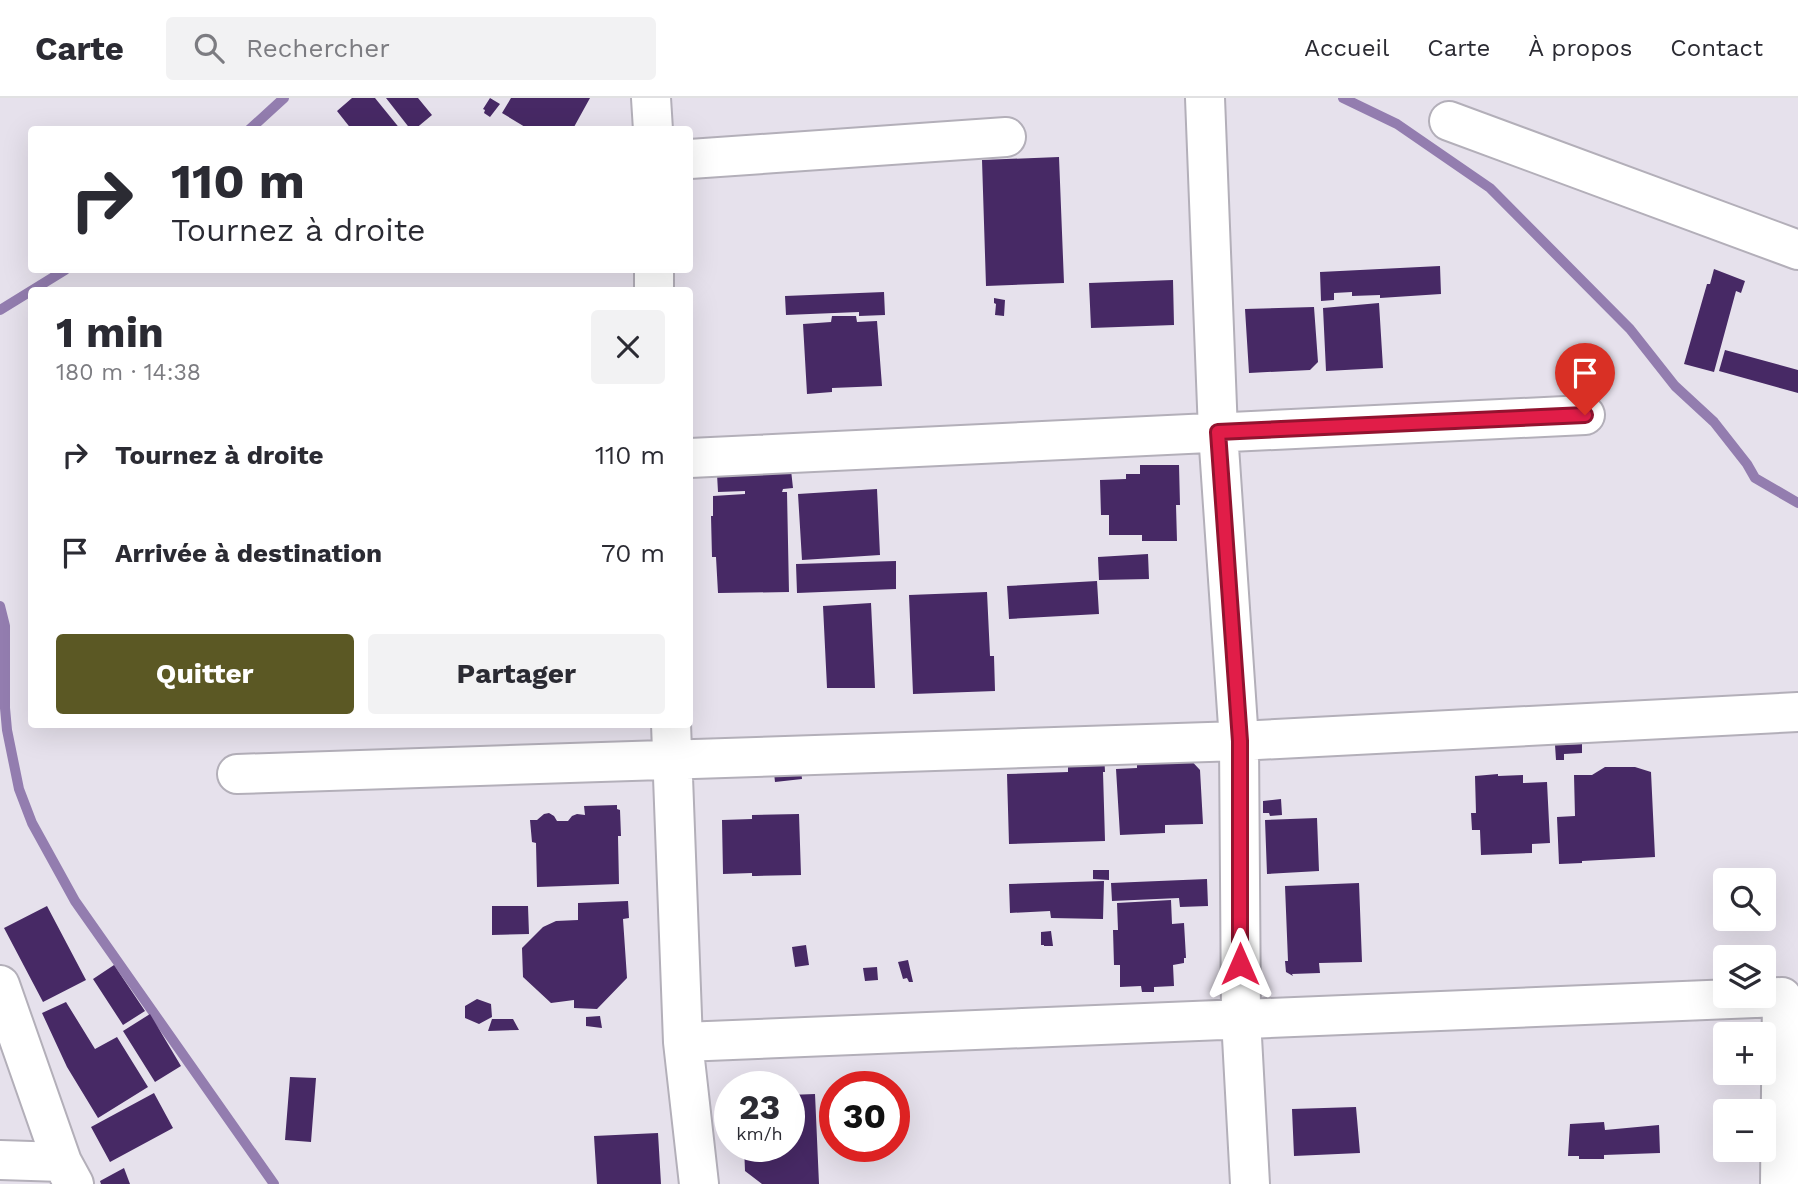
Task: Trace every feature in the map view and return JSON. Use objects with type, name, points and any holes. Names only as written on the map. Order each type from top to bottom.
[{"type":"street","points":[[651,98],[653,126]]},
{"type":"street","points":[[1205,98],[1218,432],[1240,741],[1241,1019],[1250,1184]]},
{"type":"street","points":[[1449,121],[1798,250]]},
{"type":"street","points":[[693,159],[1006,137]]},
{"type":"street","points":[[693,458],[1585,415]]},
{"type":"street","points":[[237,774],[672,742],[1240,741],[1798,712]]},
{"type":"street","points":[[672,742],[683,1042],[699,1184]]},
{"type":"street","points":[[0,985],[68,1173]]},
{"type":"street","points":[[683,1042],[1782,997],[1780,1184]]},
{"type":"street","points":[[0,1160],[68,1173]]},
{"type":"building","points":[[352,98],[375,98],[398,126],[349,126],[337,111]]},
{"type":"building","points":[[386,98],[418,98],[432,115],[419,126],[408,126]]},
{"type":"building","points":[[490,98],[500,104],[490,117],[483,109]]},
{"type":"building","points":[[511,98],[590,98],[575,126],[523,126],[502,113]]},
{"type":"building","points":[[1059,157],[1064,283],[986,286],[982,160]]},
{"type":"building","points":[[1440,266],[1441,294],[1380,298],[1380,295],[1352,296],[1352,292],[1334,293],[1334,300],[1321,301],[1320,272]]},
{"type":"building","points":[[1714,269],[1745,281],[1741,293],[1736,291],[1714,372],[1684,364],[1707,284],[1710,284]]},
{"type":"building","points":[[1173,280],[1174,325],[1091,328],[1089,283]]},
{"type":"building","points":[[884,292],[885,315],[859,316],[859,312],[786,315],[785,296]]},
{"type":"building","points":[[994,298],[1005,300],[1004,316],[995,315]]},
{"type":"building","points":[[1379,303],[1383,368],[1326,371],[1323,308]]},
{"type":"building","points":[[1314,307],[1318,362],[1310,370],[1249,373],[1245,309]]},
{"type":"building","points":[[832,316],[856,316],[857,322],[877,321],[882,386],[832,388],[832,392],[807,394],[803,324],[831,322]]},
{"type":"building","points":[[1725,350],[1798,370],[1798,393],[1719,371]]},
{"type":"building","points":[[1140,465],[1179,465],[1177,541],[1142,541],[1142,535],[1109,535],[1109,515],[1101,515],[1100,480],[1126,479],[1126,474],[1140,474]]},
{"type":"building","points":[[791,470],[793,488],[783,489],[782,492],[787,492],[789,592],[718,593],[716,557],[712,557],[713,496],[745,494],[745,491],[718,492],[717,474]]},
{"type":"building","points":[[877,489],[880,555],[802,560],[798,494]]},
{"type":"building","points":[[1148,554],[1149,579],[1099,580],[1098,557]]},
{"type":"building","points":[[896,561],[896,589],[797,593],[796,564]]},
{"type":"building","points":[[1097,581],[1099,614],[1009,619],[1007,586]]},
{"type":"building","points":[[987,592],[990,656],[994,656],[995,691],[913,694],[909,595]]},
{"type":"building","points":[[871,603],[875,688],[827,688],[823,606]]},
{"type":"building","points":[[1582,744],[1582,753],[1564,754],[1564,760],[1556,760],[1555,745]]},
{"type":"building","points":[[1104,752],[1105,841],[1009,844],[1007,774],[1068,772],[1068,754]]},
{"type":"building","points":[[1186,755],[1200,770],[1203,824],[1165,825],[1165,833],[1120,835],[1116,769],[1137,768],[1137,758]]},
{"type":"building","points":[[1605,767],[1635,767],[1651,772],[1655,857],[1559,864],[1557,817],[1575,816],[1574,775],[1592,775]]},
{"type":"building","points":[[801,770],[802,779],[775,782],[774,773]]},
{"type":"building","points":[[1523,775],[1523,783],[1547,782],[1550,843],[1532,844],[1532,853],[1481,855],[1480,830],[1472,830],[1471,813],[1476,813],[1475,776]]},
{"type":"building","points":[[1281,799],[1282,815],[1270,816],[1269,813],[1263,813],[1263,801]]},
{"type":"building","points":[[617,805],[620,810],[621,836],[618,836],[619,884],[537,887],[536,843],[532,842],[530,820],[537,820],[549,813],[557,821],[568,821],[577,814],[585,815],[584,806]]},
{"type":"building","points":[[799,814],[801,875],[723,874],[722,820],[752,819],[752,815]]},
{"type":"building","points":[[1317,818],[1319,871],[1267,874],[1265,820]]},
{"type":"building","points":[[1093,870],[1109,870],[1109,880],[1093,879]]},
{"type":"building","points":[[1207,879],[1208,906],[1180,907],[1179,898],[1112,901],[1111,883]]},
{"type":"building","points":[[1104,881],[1103,919],[1051,918],[1050,911],[1010,913],[1009,884]]},
{"type":"building","points":[[1359,883],[1362,962],[1319,963],[1320,973],[1292,974],[1293,976],[1286,972],[1285,961],[1288,961],[1285,886]]},
{"type":"building","points":[[1171,900],[1172,924],[1184,923],[1186,958],[1184,963],[1173,965],[1174,986],[1154,987],[1154,992],[1142,992],[1141,986],[1120,987],[1120,965],[1114,965],[1113,930],[1118,930],[1117,903]]},
{"type":"building","points":[[628,901],[629,918],[623,919],[627,978],[597,1009],[574,1008],[574,1000],[551,1003],[523,977],[522,948],[543,927],[556,921],[578,920],[578,903]]},
{"type":"building","points":[[47,906],[86,980],[43,1002],[4,928]]},
{"type":"building","points":[[492,906],[528,906],[529,934],[492,935]]},
{"type":"building","points":[[1051,931],[1053,946],[1041,945],[1041,932]]},
{"type":"building","points":[[806,945],[809,965],[795,967],[792,947]]},
{"type":"building","points":[[908,960],[913,982],[909,982],[907,978],[903,979],[898,962]]},
{"type":"building","points":[[114,965],[145,1011],[123,1025],[93,979]]},
{"type":"building","points":[[877,967],[878,980],[865,981],[863,968]]},
{"type":"building","points":[[477,999],[491,1004],[492,1017],[479,1024],[465,1018],[465,1006]]},
{"type":"building","points":[[66,1002],[95,1049],[117,1037],[148,1087],[98,1118],[67,1067],[42,1013]]},
{"type":"building","points":[[150,1014],[181,1066],[155,1082],[123,1031]]},
{"type":"building","points":[[600,1016],[602,1028],[586,1026],[586,1017]]},
{"type":"building","points":[[492,1019],[513,1019],[519,1030],[488,1031]]},
{"type":"building","points":[[290,1077],[316,1078],[311,1142],[285,1140]]},
{"type":"building","points":[[154,1093],[173,1128],[110,1162],[91,1127]]},
{"type":"building","points":[[805,1094],[815,1094],[819,1184],[762,1184],[745,1171],[745,1162],[805,1162]]},
{"type":"building","points":[[1356,1107],[1360,1153],[1294,1156],[1292,1109]]},
{"type":"building","points":[[1604,1122],[1605,1130],[1659,1125],[1660,1153],[1604,1155],[1604,1159],[1568,1156],[1570,1124]]},
{"type":"building","points":[[658,1133],[661,1184],[597,1184],[594,1136]]},
{"type":"building","points":[[124,1168],[130,1184],[101,1184],[100,1181]]},
{"type":"waterway","points":[[253,126],[284,98]]},
{"type":"waterway","points":[[1343,98],[1397,124],[1490,188],[1630,329],[1675,386],[1714,422],[1755,478],[1798,503]]},
{"type":"waterway","points":[[37,287],[60,273]]},
{"type":"waterway","points":[[0,310],[28,293]]},
{"type":"waterway","points":[[0,606],[5,626],[7,730],[19,789],[32,823],[75,901],[274,1184]]},
{"type":"route","points":[[1240,964],[1240,741],[1218,432],[1585,415]]}]
